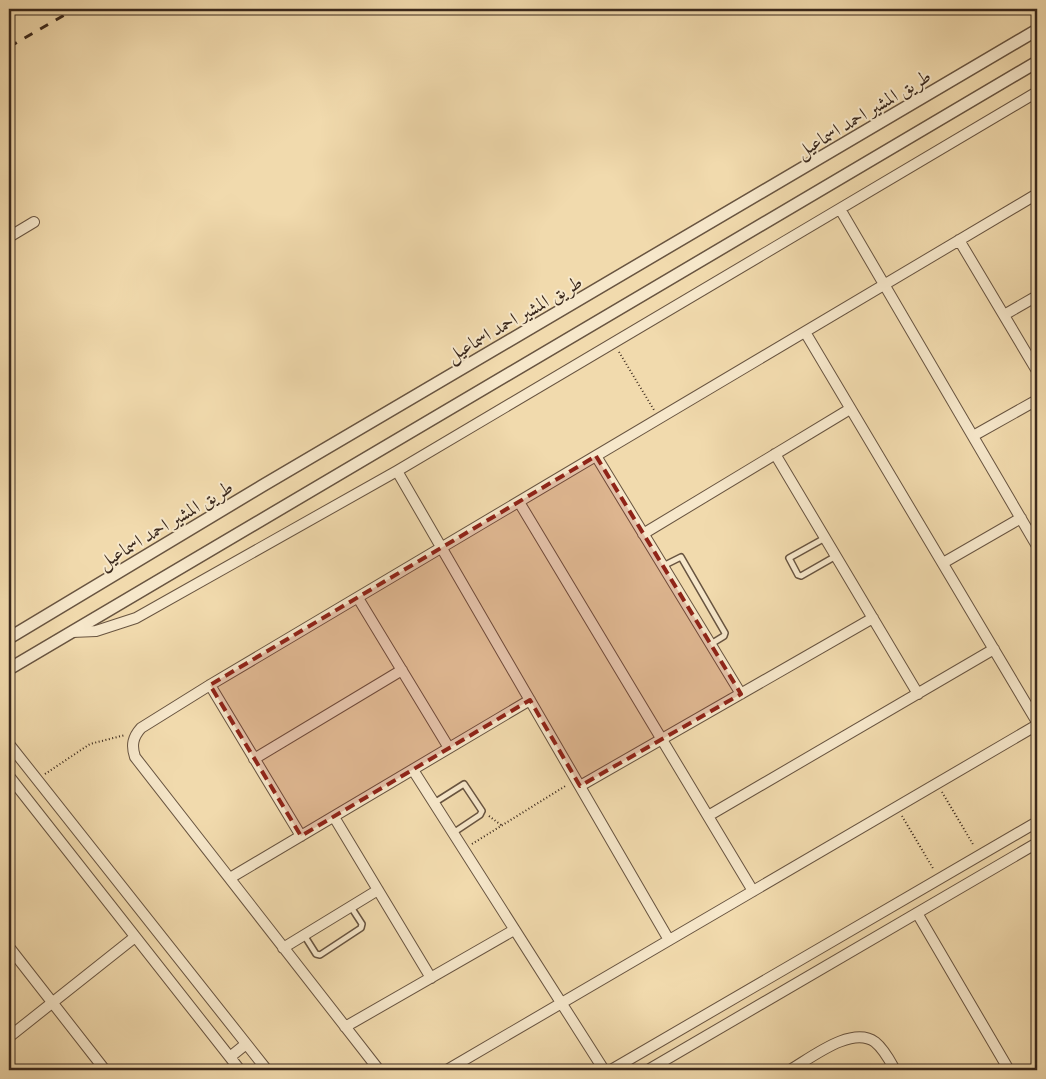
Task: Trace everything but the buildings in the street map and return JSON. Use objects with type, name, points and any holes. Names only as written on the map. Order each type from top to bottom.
[{"type":"street","name":"طريق المشير احمد اسماعيل","points":[[9,638],[262,486],[1037,30]]},
{"type":"street","points":[[9,669],[1037,62]]},
{"type":"street","points":[[71,632],[96,631],[136,618],[397,471],[1037,92]]},
{"type":"street","points":[[379,1070],[136,757],[132,750],[136,734],[141,728],[210,685],[1037,194]]},
{"type":"street","points":[[840,209],[1037,546]]},
{"type":"street","points":[[9,237],[34,222]]},
{"type":"street","points":[[960,240],[1037,371]]},
{"type":"street","points":[[1004,315],[1037,296]]},
{"type":"street","points":[[448,1070],[1037,723],[804,332]]},
{"type":"street","points":[[973,436],[1037,400]]},
{"type":"street","points":[[643,534],[850,409]]},
{"type":"street","points":[[775,454],[918,694]]},
{"type":"street","points":[[596,456],[741,694]]},
{"type":"street","points":[[397,471],[669,940]]},
{"type":"street","points":[[519,502],[753,891]]},
{"type":"street","points":[[943,563],[1021,518]]},
{"type":"street","points":[[358,598],[449,748]]},
{"type":"street","points":[[578,783],[662,739],[873,618]]},
{"type":"street","points":[[708,816],[994,649]]},
{"type":"street","points":[[254,759],[402,670]]},
{"type":"street","points":[[210,685],[301,836]]},
{"type":"street","points":[[230,878],[530,700]]},
{"type":"street","points":[[9,744],[266,1070]]},
{"type":"street","points":[[413,770],[604,1070]]},
{"type":"street","points":[[9,776],[240,1070]]},
{"type":"street","points":[[334,817],[431,978]]},
{"type":"street","points":[[611,1070],[1037,822]]},
{"type":"street","points":[[648,1070],[1037,843]]},
{"type":"street","points":[[284,948],[378,890]]},
{"type":"street","points":[[916,913],[1009,1070]]},
{"type":"street","points":[[345,1027],[514,930]]},
{"type":"street","points":[[9,1037],[135,937]]},
{"type":"street","points":[[9,947],[105,1070]]},
{"type":"street","points":[[790,1070],[844,1039],[859,1036],[874,1041],[885,1052],[895,1070]]},
{"type":"street","points":[[230,1057],[246,1044]]},
{"type":"lane","points":[[825,538],[789,558],[798,575],[801,576],[836,556]]},
{"type":"lane","points":[[663,566],[681,557],[725,632],[724,636],[710,644]]},
{"type":"lane","points":[[434,803],[464,784],[482,813],[453,833]]},
{"type":"lane","points":[[304,935],[316,954],[320,955],[361,928],[362,924],[351,907]]},
{"type":"path","points":[[613,343],[659,419]]},
{"type":"path","points":[[37,779],[90,744],[117,736],[136,734]]},
{"type":"path","points":[[463,849],[578,783]]},
{"type":"path","points":[[938,783],[980,855]]},
{"type":"path","points":[[897,807],[939,878]]},
{"type":"path","points":[[482,813],[502,825]]},
{"type":"highlighted area","points":[[596,456],[741,694],[580,786],[530,700],[301,836],[210,685]]},
{"type":"tram line","points":[[9,16],[20,9]]},
{"type":"railway","points":[[9,47],[75,9]]}]
